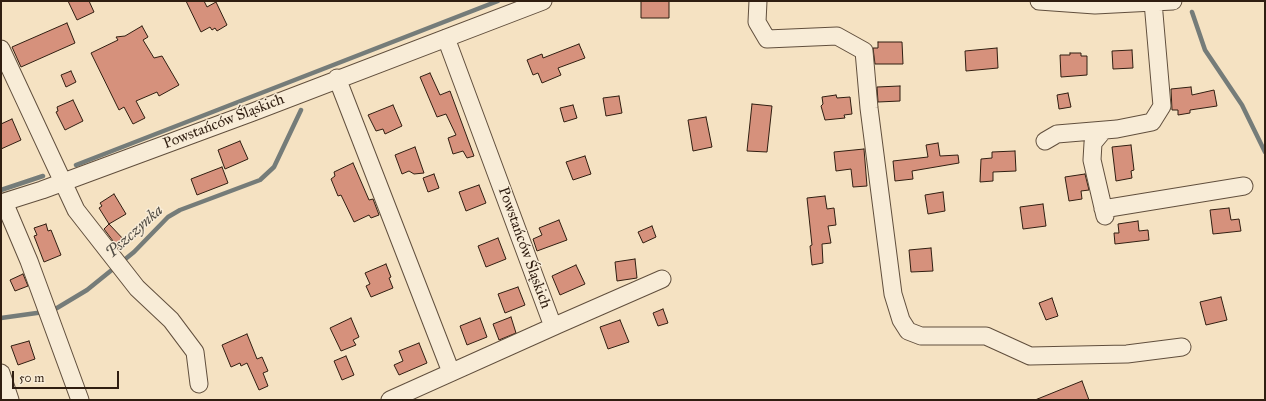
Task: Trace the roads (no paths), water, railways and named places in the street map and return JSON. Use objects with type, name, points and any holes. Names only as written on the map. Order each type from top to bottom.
[{"type":"street","name":"Powstańców Śląskich","points":[[2,203],[64,182],[543,1]]},
{"type":"street","points":[[758,1],[757,22],[767,39],[837,36],[864,51],[869,108],[892,294],[901,320],[908,331],[921,336],[986,336],[1030,356],[1127,354],[1182,347]]},
{"type":"street","points":[[1039,1],[1095,5],[1173,1]]},
{"type":"street","points":[[1045,141],[1057,134],[1103,130],[1152,122],[1162,106],[1153,2]]},
{"type":"street","name":"Powstańców Śląskich","points":[[446,38],[551,321],[557,324],[662,279]]},
{"type":"street","points":[[1,49],[76,210],[137,288],[171,320],[196,352],[199,384]]},
{"type":"street","points":[[337,78],[451,372]]},
{"type":"street","points":[[1103,130],[1093,143],[1092,160],[1104,212],[1244,186]]},
{"type":"street","points":[[2,203],[47,311],[80,400]]},
{"type":"street","points":[[390,400],[557,324]]},
{"type":"street","points":[[1,374],[10,400]]},
{"type":"waterway","points":[[76,165],[498,1]]},
{"type":"waterway","points":[[1192,12],[1205,50],[1242,105],[1265,152]]},
{"type":"waterway","name":"Pszczynka","points":[[1,318],[44,312],[57,308],[87,290],[134,252],[168,217],[180,210],[260,180],[274,167],[301,110]]},
{"type":"waterway","points":[[1,190],[43,176]]}]
